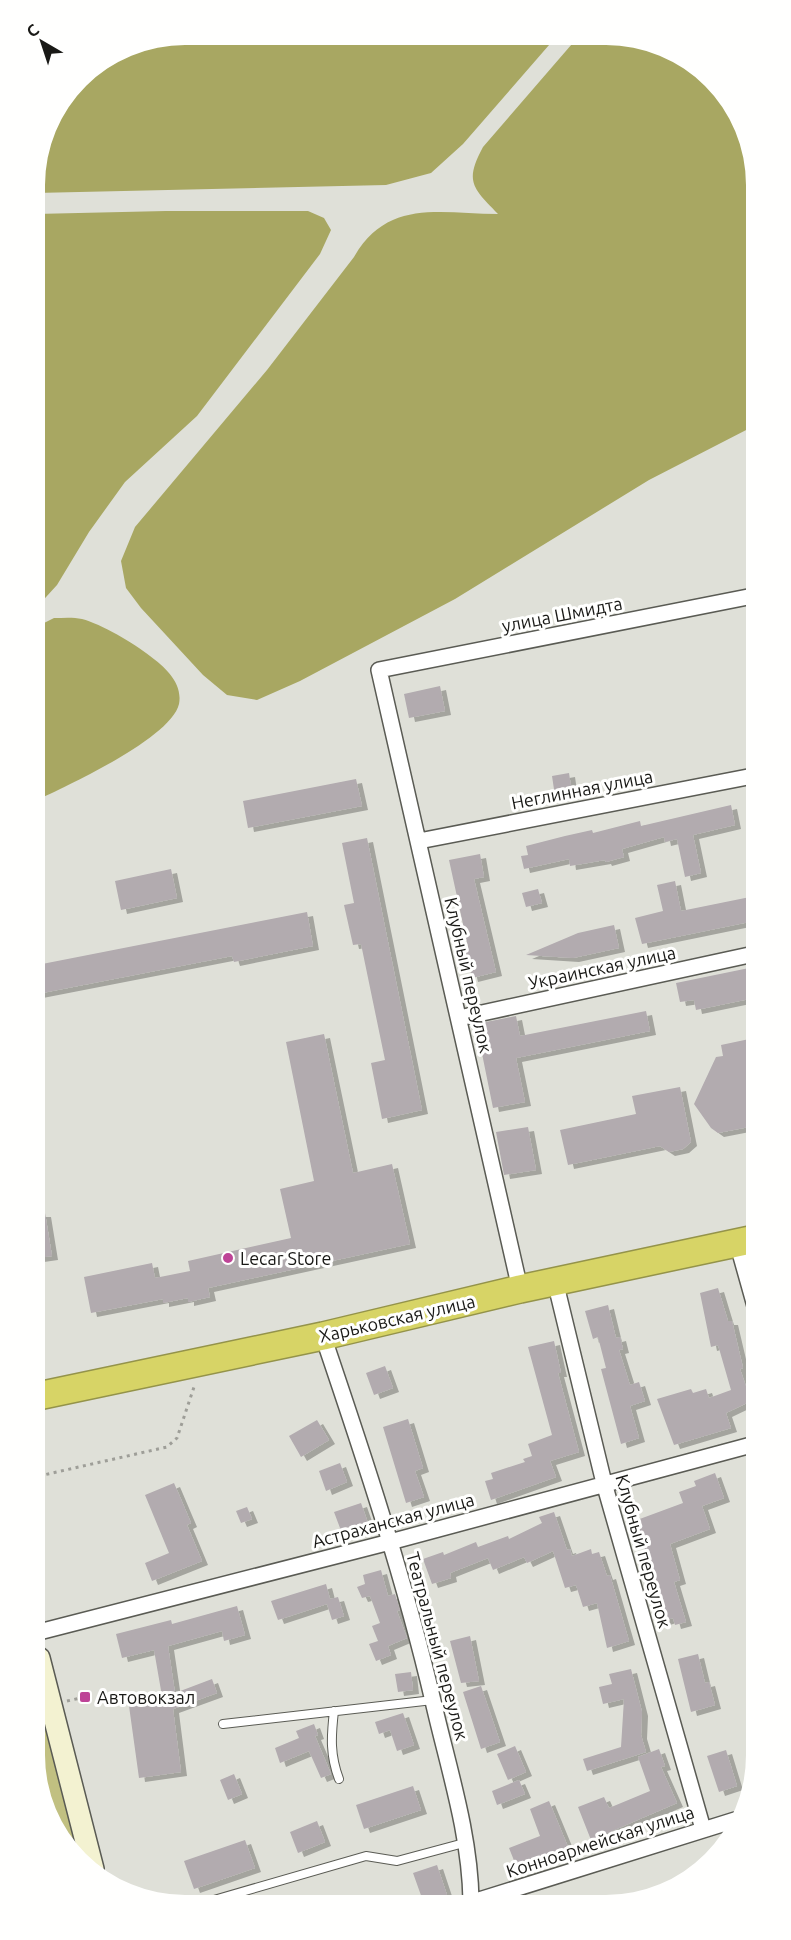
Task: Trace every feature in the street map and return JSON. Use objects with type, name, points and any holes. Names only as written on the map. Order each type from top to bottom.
[{"type":"highway","name":"Харьковская улица","points":[[45,1395],[323,1336],[555,1281],[746,1240]]},
{"type":"main road","points":[[45,1681],[90,1857]]},
{"type":"street","name":"улица Шмидта","points":[[380,670],[746,597]]},
{"type":"street","name":"Клубный переулок","points":[[380,670],[520,1289]]},
{"type":"street","name":"Неглинная улица","points":[[418,841],[746,777]]},
{"type":"street","name":"Украинская улица","points":[[459,1018],[746,956]]},
{"type":"street","name":"Клубный переулок","points":[[555,1281],[604,1483],[703,1829]]},
{"type":"street","name":"Театральный переулок","points":[[323,1336],[390,1542],[433,1700],[456,1791],[470,1866],[471,1895]]},
{"type":"street","name":"Астраханская улица","points":[[45,1630],[390,1542],[746,1446]]},
{"type":"street","name":"Конноармейская улица","points":[[496,1895],[729,1822]]},
{"type":"lane","points":[[224,1724],[433,1700]]},
{"type":"lane","points":[[334,1711],[330,1742],[333,1762],[339,1779]]},
{"type":"lane","points":[[231,1895],[366,1856],[398,1861],[464,1843]]},
{"type":"path","points":[[45,1475],[167,1447],[177,1438],[202,1362]]},
{"type":"shaded area","points":[[176,45],[549,45],[463,144],[431,173],[386,185],[45,193],[45,176],[50,149],[59,123],[74,100],[107,69],[149,50]]},
{"type":"shaded area","points":[[571,45],[615,45],[651,52],[684,69],[711,93],[727,115],[735,132],[745,167],[746,430],[649,480],[455,599],[300,681],[257,700],[227,695],[203,675],[141,608],[126,588],[121,561],[135,527],[267,370],[368,238],[383,225],[399,217],[417,213],[498,214],[477,191],[474,184],[474,169],[483,147]]},
{"type":"shaded area","points":[[308,211],[324,218],[331,230],[320,254],[197,416],[125,482],[89,532],[57,585],[45,598],[45,214]]},
{"type":"shaded area","points":[[54,618],[82,619],[117,635],[161,665],[176,682],[180,696],[179,704],[172,717],[158,731],[117,759],[45,796],[45,622]]},
{"type":"shaded area","points":[[45,1681],[90,1858],[64,1825],[50,1791],[45,1755]]},
{"type":"building","points":[[440,686],[445,711],[409,718],[404,694]]},
{"type":"building","points":[[569,773],[572,793],[555,796],[552,776]]},
{"type":"building","points":[[356,779],[362,806],[248,828],[243,801]]},
{"type":"building","points":[[731,805],[735,825],[693,835],[701,873],[685,877],[677,839],[665,842],[664,837],[622,849],[624,857],[606,862],[605,860],[570,866],[569,859],[524,869],[521,856],[528,855],[526,846],[640,821],[641,826]]},
{"type":"building","points":[[367,838],[422,1110],[382,1119],[371,1063],[385,1060],[361,944],[353,945],[344,905],[354,903],[342,843]]},
{"type":"building","points":[[480,854],[484,877],[474,879],[496,972],[472,978],[465,948],[468,947],[449,860]]},
{"type":"building","points":[[171,869],[177,898],[121,910],[115,881]]},
{"type":"building","points":[[675,881],[681,911],[746,898],[746,923],[642,944],[635,918],[663,911],[657,885]]},
{"type":"building","points":[[538,889],[542,903],[526,907],[522,893]]},
{"type":"building","points":[[307,912],[313,946],[234,962],[232,956],[45,992],[45,963]]},
{"type":"building","points":[[614,925],[619,948],[573,958],[526,955],[578,933]]},
{"type":"building","points":[[746,969],[746,1000],[696,1010],[694,1000],[680,1002],[676,983]]},
{"type":"building","points":[[646,1011],[650,1031],[516,1058],[525,1102],[493,1108],[476,1024],[516,1016],[520,1036]]},
{"type":"building","points":[[324,1034],[353,1173],[392,1164],[410,1244],[208,1288],[210,1297],[188,1302],[188,1298],[163,1303],[163,1299],[91,1313],[84,1277],[152,1263],[155,1278],[190,1271],[188,1261],[291,1238],[280,1189],[314,1181],[286,1042]]},
{"type":"building","points":[[746,1040],[746,1128],[718,1133],[711,1128],[694,1104],[716,1057],[723,1056],[721,1045]]},
{"type":"building","points":[[680,1087],[691,1142],[683,1149],[669,1152],[660,1146],[568,1165],[560,1130],[636,1114],[632,1096]]},
{"type":"building","points":[[528,1127],[536,1170],[504,1175],[496,1132]]},
{"type":"building","points":[[45,1213],[52,1256],[45,1257]]},
{"type":"building","points":[[718,1288],[728,1321],[732,1321],[743,1368],[740,1369],[746,1386],[746,1403],[726,1413],[731,1428],[674,1445],[657,1399],[691,1389],[693,1393],[706,1389],[709,1398],[731,1390],[718,1345],[711,1347],[700,1293]]},
{"type":"building","points":[[608,1305],[616,1338],[620,1337],[623,1349],[619,1350],[630,1385],[639,1382],[645,1401],[630,1406],[639,1438],[621,1444],[601,1369],[606,1368],[598,1337],[593,1339],[585,1311]]},
{"type":"building","points":[[554,1341],[561,1373],[558,1373],[579,1452],[550,1461],[556,1477],[491,1500],[485,1481],[493,1479],[491,1473],[525,1462],[523,1459],[532,1456],[528,1444],[552,1435],[528,1347]]},
{"type":"building","points":[[385,1366],[393,1388],[374,1395],[366,1373]]},
{"type":"building","points":[[408,1419],[423,1468],[415,1471],[424,1497],[406,1503],[383,1427]]},
{"type":"building","points":[[317,1420],[329,1440],[301,1457],[289,1436]]},
{"type":"building","points":[[340,1463],[347,1482],[326,1491],[319,1471]]},
{"type":"building","points":[[715,1473],[724,1498],[702,1506],[710,1529],[670,1544],[680,1580],[674,1582],[686,1622],[675,1625],[673,1618],[664,1621],[637,1520],[683,1503],[679,1492],[696,1486],[694,1481]]},
{"type":"building","points":[[174,1483],[191,1523],[187,1525],[202,1561],[152,1581],[145,1563],[169,1553],[145,1495]]},
{"type":"building","points":[[361,1503],[369,1526],[343,1536],[334,1512]]},
{"type":"building","points":[[247,1507],[252,1519],[241,1523],[236,1511]]},
{"type":"building","points":[[554,1512],[567,1550],[570,1549],[572,1556],[591,1549],[592,1554],[599,1552],[607,1576],[610,1575],[629,1641],[607,1648],[597,1603],[583,1607],[576,1585],[565,1588],[553,1551],[527,1563],[524,1557],[493,1570],[488,1558],[450,1573],[451,1578],[432,1584],[423,1559],[443,1552],[444,1555],[476,1542],[478,1547],[508,1536],[509,1539],[542,1523],[539,1517]]},
{"type":"building","points":[[381,1570],[388,1596],[395,1594],[400,1610],[397,1611],[407,1638],[388,1646],[391,1655],[376,1661],[369,1644],[378,1641],[372,1626],[380,1623],[370,1596],[362,1598],[357,1587],[365,1584],[363,1575]]},
{"type":"building","points":[[326,1584],[330,1599],[338,1597],[344,1616],[332,1620],[327,1604],[278,1620],[271,1601]]},
{"type":"building","points":[[237,1606],[245,1635],[224,1641],[222,1631],[168,1646],[175,1693],[212,1679],[217,1693],[173,1709],[181,1772],[139,1778],[129,1706],[163,1702],[154,1650],[122,1658],[116,1634],[171,1620],[172,1624]]},
{"type":"building","points":[[470,1636],[479,1681],[461,1683],[450,1641]]},
{"type":"building","points":[[698,1654],[705,1683],[709,1682],[715,1705],[691,1712],[678,1659]]},
{"type":"building","points":[[631,1669],[642,1712],[641,1735],[646,1752],[587,1771],[583,1759],[621,1747],[624,1699],[603,1704],[599,1687],[612,1684],[609,1674]]},
{"type":"building","points":[[411,1672],[413,1690],[398,1692],[395,1674]]},
{"type":"building","points":[[481,1686],[500,1742],[481,1749],[463,1692]]},
{"type":"building","points":[[403,1713],[414,1745],[397,1751],[390,1730],[379,1734],[375,1722]]},
{"type":"building","points":[[314,1724],[318,1735],[315,1736],[331,1774],[321,1778],[309,1751],[280,1763],[275,1748],[299,1738],[296,1731]]},
{"type":"building","points":[[515,1746],[526,1772],[508,1780],[497,1754]]},
{"type":"building","points":[[659,1749],[665,1766],[661,1767],[677,1803],[591,1840],[578,1807],[604,1797],[609,1808],[650,1791],[638,1757]]},
{"type":"building","points":[[726,1750],[737,1786],[719,1792],[707,1756]]},
{"type":"building","points":[[234,1774],[242,1794],[228,1800],[220,1780]]},
{"type":"building","points":[[519,1780],[525,1794],[497,1805],[492,1791]]},
{"type":"building","points":[[413,1786],[421,1810],[364,1829],[356,1805]]},
{"type":"building","points":[[549,1801],[568,1847],[517,1868],[509,1848],[540,1836],[530,1809]]},
{"type":"building","points":[[317,1821],[325,1842],[298,1853],[290,1832]]},
{"type":"building","points":[[245,1840],[255,1868],[194,1889],[184,1861]]},
{"type":"building","points":[[437,1865],[447,1895],[421,1895],[413,1873]]},
{"type":"place","name":"Lecar Store","points":[[228,1258]]},
{"type":"place","name":"Автовокзал","points":[[85,1697]]}]
